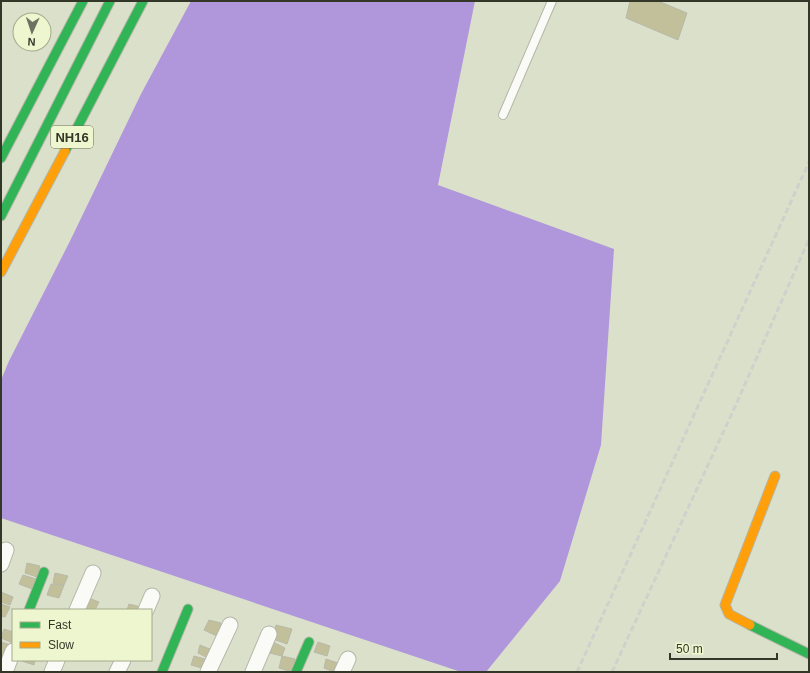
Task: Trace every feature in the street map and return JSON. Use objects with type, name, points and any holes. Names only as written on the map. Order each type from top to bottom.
[{"type":"main road","points":[[1,158],[83,1]]},
{"type":"main road","name":"NH16","points":[[1,216],[110,1]]},
{"type":"main road","name":"NH16","points":[[1,272],[143,1]]},
{"type":"main road","points":[[775,476],[725,605],[729,614],[809,654]]},
{"type":"main road","points":[[29,609],[44,572]]},
{"type":"main road","points":[[162,672],[188,609]]},
{"type":"main road","points":[[296,672],[309,642]]},
{"type":"street","points":[[78,609],[93,573]]},
{"type":"street","points":[[146,609],[152,596]]},
{"type":"street","points":[[208,672],[230,625]]},
{"type":"street","points":[[253,672],[269,634]]},
{"type":"street","points":[[5,672],[12,654]]},
{"type":"street","points":[[52,672],[57,661]]},
{"type":"street","points":[[117,672],[122,661]]},
{"type":"lane","points":[[503,115],[552,1]]},
{"type":"shaded area","points":[[191,1],[475,1],[438,185],[614,249],[601,445],[560,581],[486,672],[461,672],[1,518],[1,380],[141,94]]},
{"type":"building","points":[[630,1],[658,1],[687,13],[678,40],[626,18]]},
{"type":"building","points":[[27,563],[40,566],[37,577],[25,573]]},
{"type":"building","points":[[55,573],[68,576],[64,585],[53,583]]},
{"type":"building","points":[[23,575],[36,579],[32,589],[19,584]]},
{"type":"building","points":[[51,584],[64,585],[59,598],[47,595]]},
{"type":"building","points":[[1,592],[13,597],[10,605],[1,602]]},
{"type":"building","points":[[86,597],[99,602],[96,609],[82,608]]},
{"type":"building","points":[[1,604],[10,607],[5,617],[1,616]]},
{"type":"building","points":[[129,604],[141,607],[140,609],[127,609]]},
{"type":"building","points":[[209,620],[221,623],[217,636],[204,630]]},
{"type":"building","points":[[276,625],[292,629],[287,644],[273,639]]},
{"type":"building","points":[[4,629],[12,632],[12,643],[1,638]]},
{"type":"building","points":[[1,642],[11,645],[7,657],[1,655]]},
{"type":"building","points":[[273,642],[285,648],[282,656],[270,653]]},
{"type":"building","points":[[318,642],[330,646],[327,656],[314,652]]},
{"type":"building","points":[[200,645],[212,650],[208,658],[198,653]]},
{"type":"building","points":[[194,656],[205,659],[202,668],[191,665]]},
{"type":"building","points":[[282,656],[295,659],[292,672],[279,668]]},
{"type":"building","points":[[326,659],[341,664],[338,672],[324,668]]},
{"type":"building","points":[[22,661],[35,661],[34,665]]},
{"type":"railway","points":[[577,672],[809,162]]},
{"type":"railway","points":[[612,672],[734,409],[809,239]]},
{"type":"traffic: fast","points":[[1,158],[83,1]]},
{"type":"traffic: fast","points":[[1,216],[110,1]]},
{"type":"traffic: fast","points":[[65,151],[143,1]]},
{"type":"traffic: fast","points":[[29,609],[44,572]]},
{"type":"traffic: fast","points":[[162,672],[188,609]]},
{"type":"traffic: fast","points":[[750,625],[809,654]]},
{"type":"traffic: fast","points":[[296,672],[309,642]]},
{"type":"traffic: slow","points":[[1,272],[65,151]]},
{"type":"traffic: slow","points":[[750,625],[729,614],[725,605],[775,476]]}]
